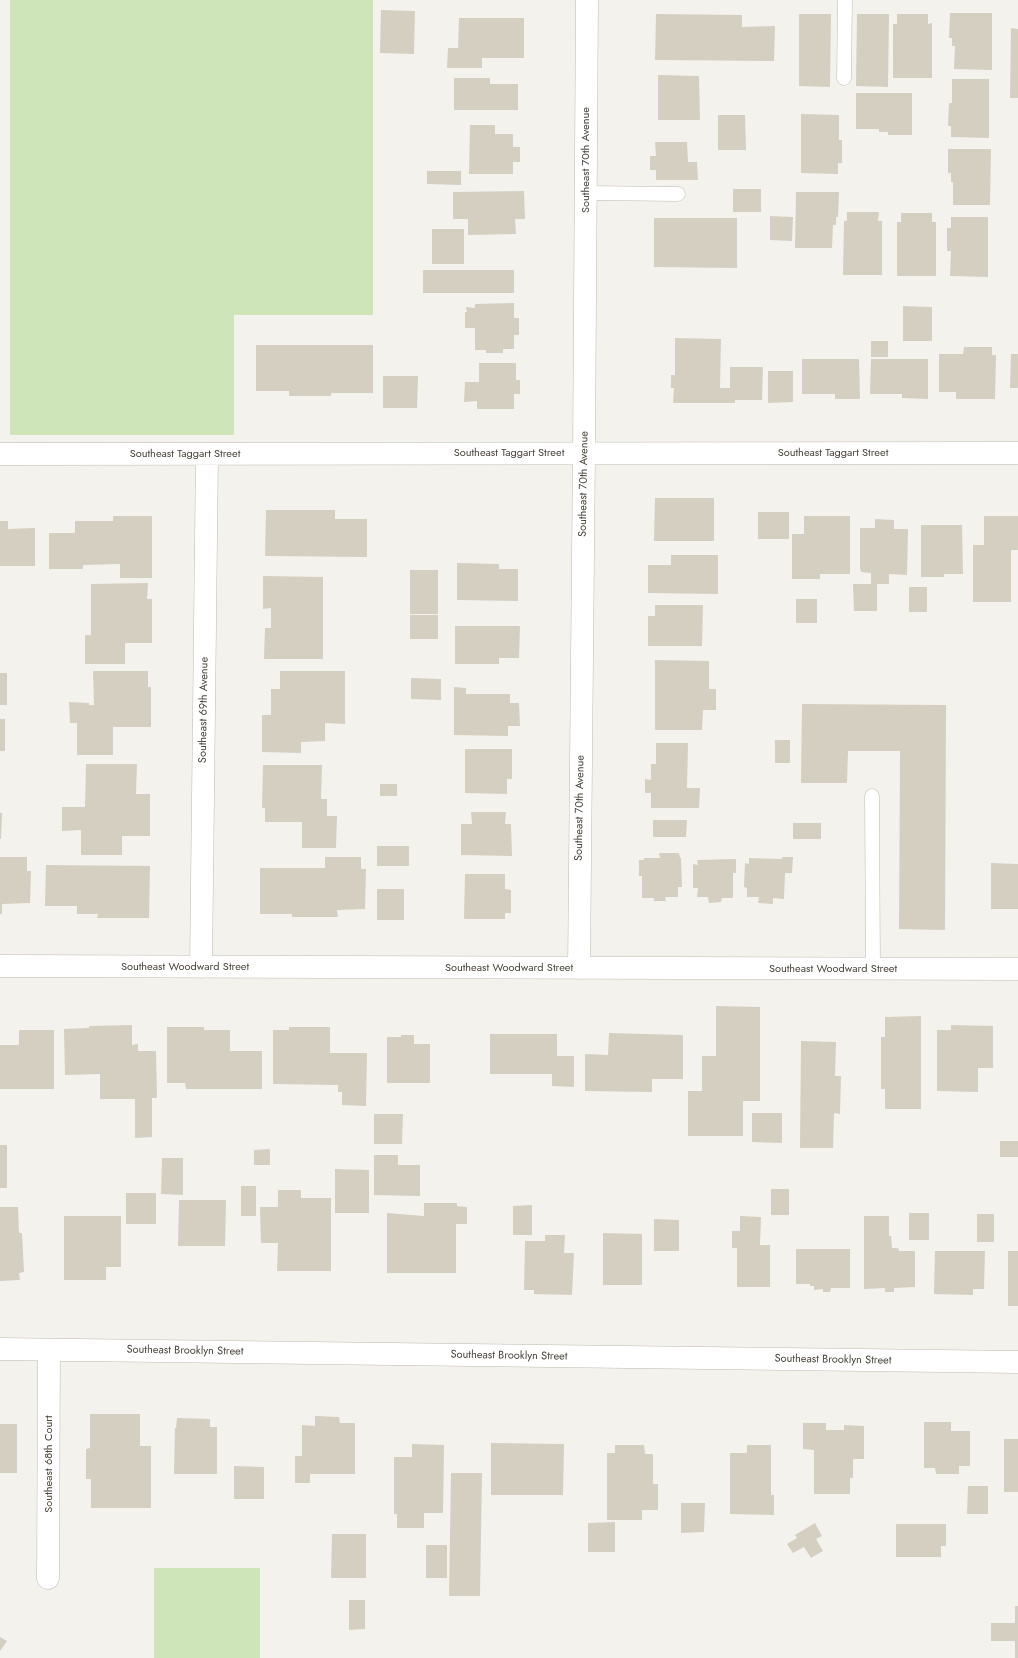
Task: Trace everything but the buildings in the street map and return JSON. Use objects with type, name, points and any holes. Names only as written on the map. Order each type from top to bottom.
[{"type":"street","name":"Southeast 70th Avenue","points":[[578,968],[584,453],[587,0]]},
{"type":"street","name":"Southeast Taggart Street","points":[[0,454],[1018,453]]},
{"type":"street","name":"Southeast 69th Avenue","points":[[201,967],[208,454]]},
{"type":"street","name":"Southeast Woodward Street","points":[[0,966],[1018,969]]},
{"type":"street","name":"Southeast Brooklyn Street","points":[[0,1349],[1018,1362]]},
{"type":"street","name":"Southeast 68th Court","points":[[48,1578],[49,1350]]},
{"type":"lane","points":[[844,78],[845,0]]},
{"type":"lane","points":[[586,193],[678,194]]},
{"type":"lane","points":[[872,796],[873,969]]},
{"type":"green space","points":[[10,0],[373,0],[373,315],[234,315],[234,435],[10,435]]},
{"type":"green space","points":[[154,1568],[260,1568],[260,1658],[154,1658]]}]
